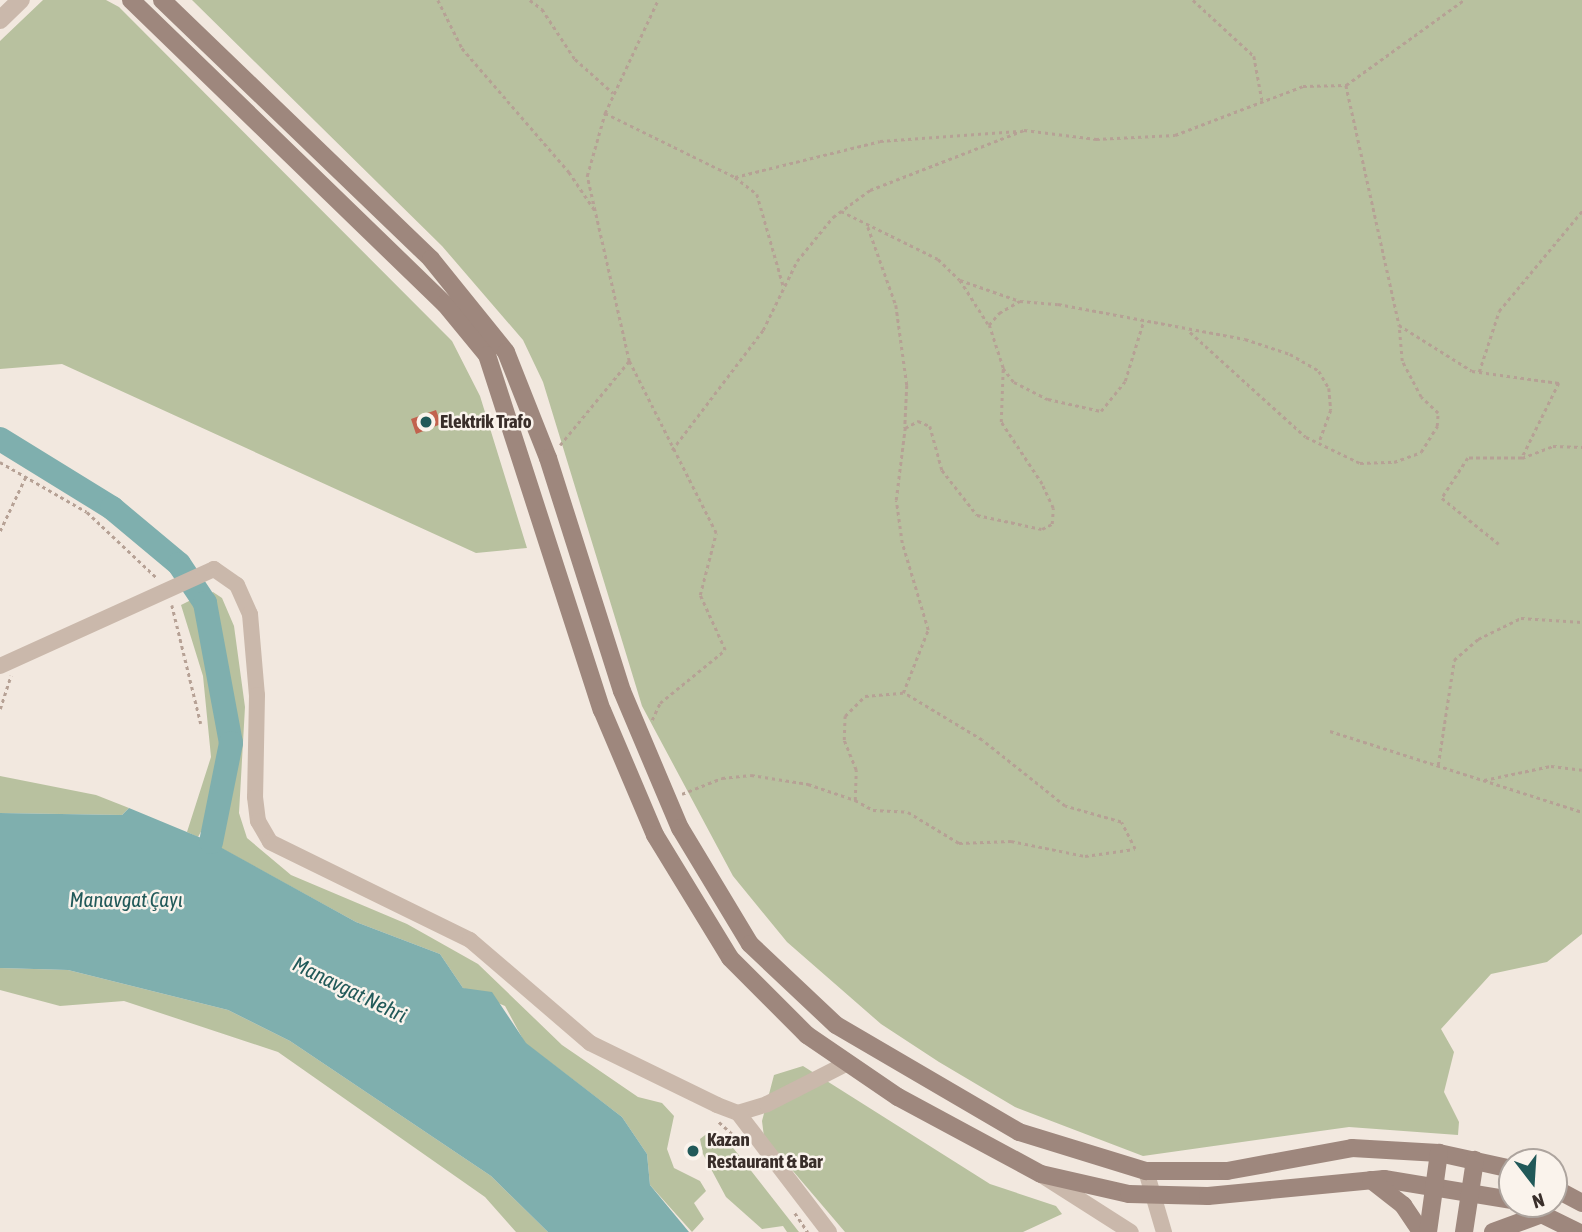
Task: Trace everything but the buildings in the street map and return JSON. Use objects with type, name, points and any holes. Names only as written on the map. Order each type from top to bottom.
[{"type":"main road","points":[[131,0],[445,304],[486,355],[500,382],[602,710],[655,835],[730,958],[776,1007],[846,1065],[1041,1174],[1156,1195],[1208,1196],[1371,1180],[1431,1183],[1498,1197]]},
{"type":"main road","points":[[162,0],[472,305],[506,352],[548,458],[642,742],[667,800],[744,936],[836,1025],[1018,1132],[1146,1171],[1227,1171],[1352,1148],[1439,1153],[1498,1166]]},
{"type":"main road","points":[[1428,1232],[1431,1183],[1439,1153]]},
{"type":"main road","points":[[1464,1232],[1475,1160]]},
{"type":"main road","points":[[1371,1180],[1402,1205],[1421,1232]]},
{"type":"main road","points":[[1493,1232],[1531,1218]]},
{"type":"main road","points":[[1550,1218],[1578,1232]]},
{"type":"street","points":[[0,20],[21,0]]},
{"type":"street","points":[[1,666],[170,592],[214,569],[237,585],[250,614],[257,695],[254,797],[258,821],[270,842],[470,940],[590,1044],[738,1113],[829,1232]]},
{"type":"street","points":[[738,1113],[846,1065]]},
{"type":"street","points":[[1146,1171],[1156,1195],[1164,1232]]},
{"type":"street","points":[[1041,1174],[1131,1232]]},
{"type":"path","points":[[438,0],[462,48],[569,172],[598,215]]},
{"type":"path","points":[[530,0],[542,9],[575,59],[614,94]]},
{"type":"path","points":[[642,742],[660,703],[725,650],[700,595],[716,533],[629,361],[587,176],[605,113],[658,0]]},
{"type":"path","points":[[1193,0],[1254,56],[1262,100]]},
{"type":"path","points":[[735,177],[880,141],[1024,130],[1096,139],[1175,135],[1303,86],[1346,85],[1464,0]]},
{"type":"path","points":[[1189,331],[1279,415],[1319,443],[1360,463],[1394,462],[1428,446],[1438,413],[1421,397],[1402,361],[1399,325],[1346,85]]},
{"type":"path","points":[[605,113],[735,177],[757,194],[784,288]]},
{"type":"path","points":[[673,450],[763,330],[797,261],[841,211],[870,190],[1024,130]]},
{"type":"path","points":[[841,211],[868,227],[938,260],[960,280],[989,325],[1003,368],[1014,382],[1048,399],[1101,411],[1125,381],[1143,322]]},
{"type":"path","points":[[1479,372],[1499,311],[1582,211]]},
{"type":"path","points":[[868,227],[896,305],[906,385],[905,428],[896,499],[902,543],[928,630],[902,693]]},
{"type":"path","points":[[960,280],[1020,301],[1245,339],[1320,371],[1329,388],[1331,410],[1319,443]]},
{"type":"path","points":[[989,325],[1020,301]]},
{"type":"path","points":[[1399,325],[1479,372],[1559,383],[1522,458]]},
{"type":"path","points":[[548,458],[629,361]]},
{"type":"path","points":[[905,428],[918,421],[930,426],[942,470],[977,515],[1042,529],[1052,524],[1053,508],[1042,484],[1001,422],[1003,368]]},
{"type":"path","points":[[1499,544],[1442,498],[1468,458],[1522,458],[1553,446],[1582,447]]},
{"type":"path","points":[[0,462],[87,512],[170,592],[188,652],[201,724]]},
{"type":"path","points":[[0,531],[26,476]]},
{"type":"path","points":[[1438,765],[1454,660],[1478,639],[1521,618],[1582,622]]},
{"type":"path","points":[[0,709],[13,670],[1,666]]},
{"type":"path","points":[[667,800],[722,778],[751,775],[808,783],[855,800],[873,810],[908,812],[959,843],[1011,841],[1085,856],[1135,849],[1121,821],[1065,806],[982,740],[902,693],[865,695],[845,716],[844,740],[856,770],[855,800]]},
{"type":"path","points":[[1330,731],[1582,812]]},
{"type":"path","points":[[1484,780],[1551,766],[1582,770]]},
{"type":"green space","points":[[43,0],[106,0],[119,7],[452,341],[480,396],[527,548],[476,553],[62,364],[0,369],[0,41]]},
{"type":"green space","points":[[192,0],[1582,0],[1582,934],[1547,962],[1491,974],[1441,1029],[1454,1052],[1444,1092],[1459,1122],[1458,1135],[1349,1127],[1143,1156],[1015,1107],[939,1062],[881,1024],[787,942],[733,876],[642,706],[543,382],[523,340],[442,246]]},
{"type":"green space","points":[[213,592],[222,598],[234,626],[245,707],[239,813],[247,838],[291,875],[407,924],[478,964],[562,1045],[638,1097],[662,1103],[674,1116],[667,1149],[674,1168],[700,1181],[706,1191],[694,1203],[704,1219],[692,1232],[650,1185],[647,1154],[622,1117],[525,1043],[505,1006],[463,988],[440,954],[356,922],[219,847],[236,737],[208,595]]},
{"type":"green space","points":[[191,600],[200,607],[212,648],[223,745],[209,817],[198,837],[187,832],[211,757],[203,676],[181,605]]},
{"type":"green space","points":[[0,776],[96,795],[129,808],[122,815],[0,813]]},
{"type":"green space","points":[[0,968],[68,970],[228,1010],[290,1041],[491,1176],[548,1232],[516,1232],[485,1197],[278,1052],[124,1001],[60,1006],[0,990]]},
{"type":"green space","points":[[803,1066],[990,1184],[1056,1206],[1062,1214],[1023,1232],[845,1232],[764,1137],[762,1121],[774,1075]]},
{"type":"green space","points":[[709,1132],[723,1135],[799,1232],[787,1232],[783,1226],[762,1229],[726,1197],[703,1154],[700,1139]]},
{"type":"water","name":"Manavgat Çayı","points":[[129,808],[211,842],[356,922],[440,954],[463,988],[492,992],[526,1043],[622,1117],[647,1154],[650,1185],[689,1232],[548,1232],[491,1176],[290,1041],[228,1010],[68,970],[0,968],[0,813],[122,815]]},
{"type":"waterway","points":[[0,439],[112,508],[179,564],[205,603],[231,743],[211,842]]},
{"type":"place","name":"Elektrik Trafo","points":[[426,422]]},
{"type":"place","name":"Kazan Restaurant & Bar","points":[[693,1151]]},
{"type":"water label","name":"Manavgat Nehri","points":[[350,989]]}]
